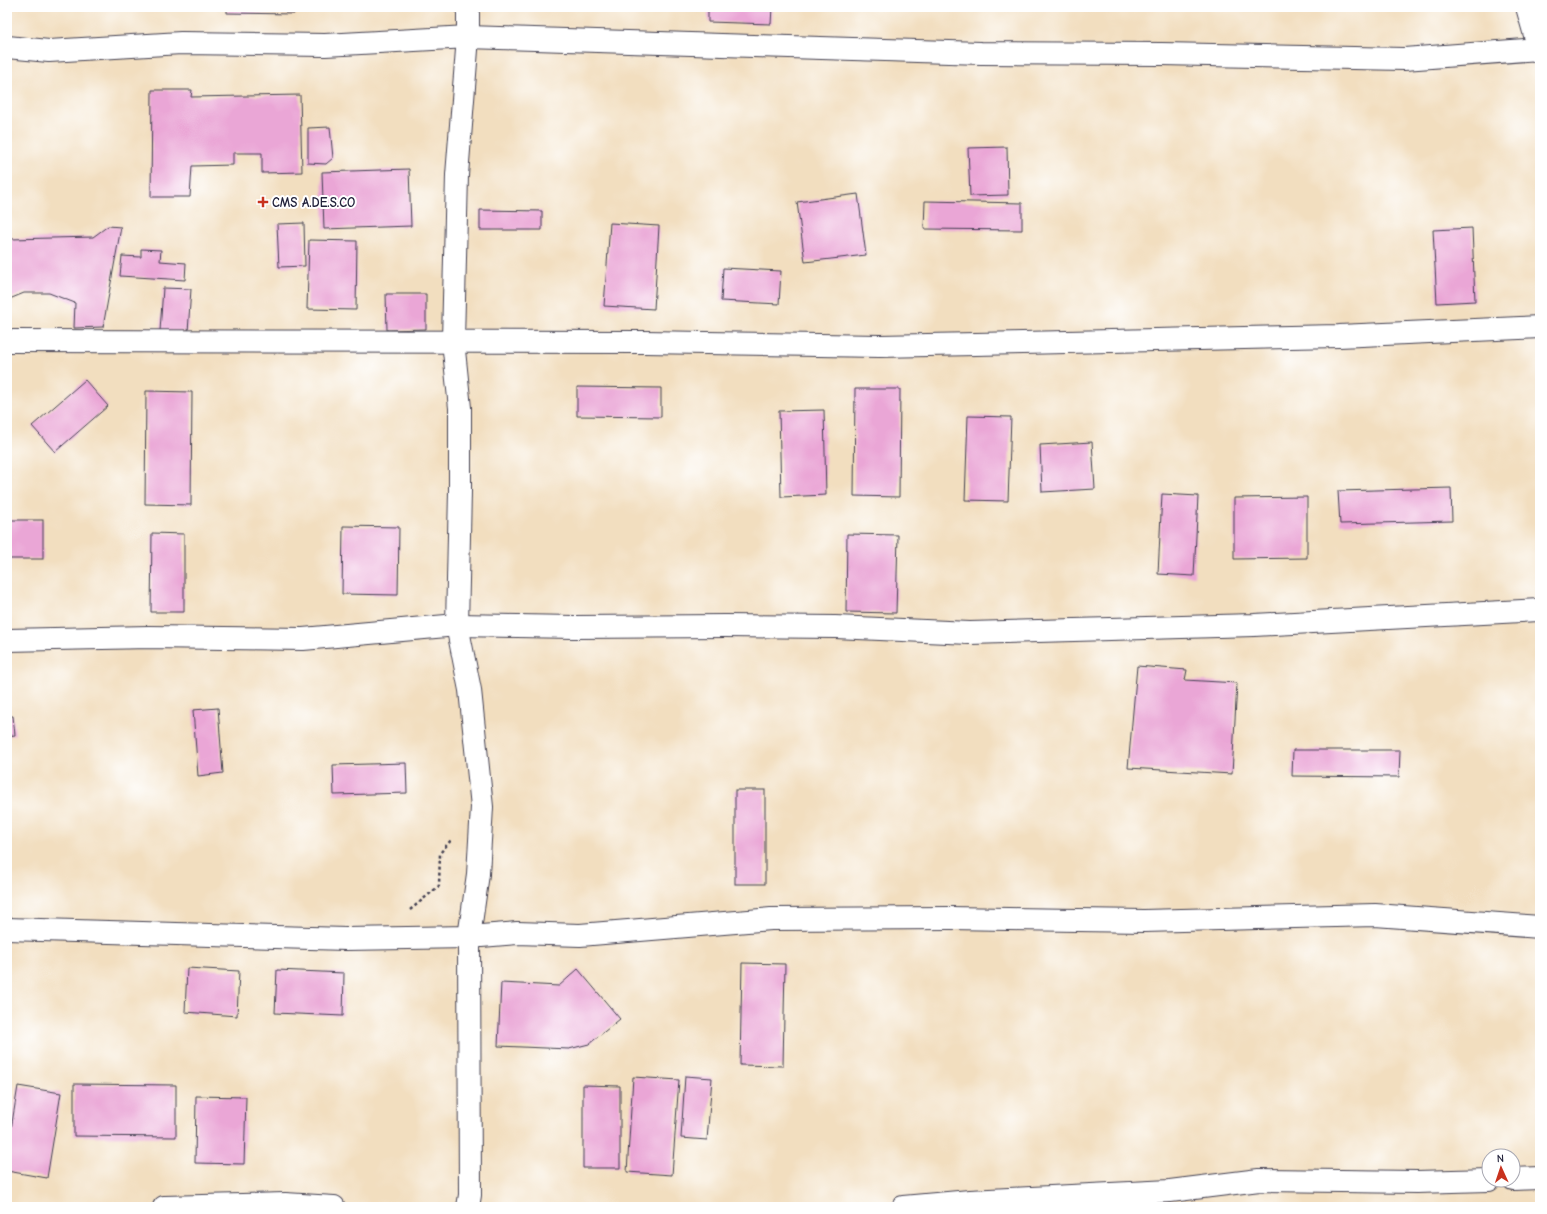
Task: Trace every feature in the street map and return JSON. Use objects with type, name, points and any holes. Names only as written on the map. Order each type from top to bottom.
[{"type":"street","points":[[468,7],[468,37],[457,175],[454,341],[460,408],[457,625],[470,690],[482,807],[478,874],[469,937],[470,1195],[468,1207]]},
{"type":"street","points":[[7,47],[49,51],[182,44],[325,45],[468,37],[981,53],[1162,54],[1404,59],[1540,51],[1527,7]]},
{"type":"street","points":[[7,341],[454,341],[887,346],[1339,336],[1540,327]]},
{"type":"street","points":[[7,640],[149,637],[303,639],[457,625],[574,627],[835,627],[970,633],[1254,625],[1540,610]]},
{"type":"street","points":[[7,930],[346,939],[469,937],[517,933],[580,935],[771,919],[950,918],[1144,920],[1375,915],[1540,927]]},
{"type":"street","points":[[1521,1179],[1540,1178]]},
{"type":"street","points":[[903,1207],[970,1201],[1170,1191],[1260,1180],[1416,1182],[1481,1180]]},
{"type":"street","points":[[164,1207],[285,1204],[334,1207]]},
{"type":"path","points":[[409,911],[439,886],[440,853],[452,838]]},
{"type":"building","points":[[227,7],[294,7],[294,14],[227,13]]},
{"type":"building","points":[[708,7],[772,7],[771,24],[708,22]]},
{"type":"building","points":[[152,90],[192,90],[191,97],[300,95],[302,172],[262,173],[262,153],[233,153],[233,165],[192,166],[190,197],[151,197]]},
{"type":"building","points":[[330,127],[333,158],[326,164],[308,163],[308,128]]},
{"type":"building","points":[[1007,147],[1008,195],[970,196],[968,148]]},
{"type":"building","points":[[409,169],[411,226],[324,229],[322,172]]},
{"type":"building","points":[[858,194],[866,255],[805,262],[797,202]]},
{"type":"building","points":[[925,201],[1022,203],[1022,230],[924,229]]},
{"type":"building","points":[[480,210],[542,211],[542,230],[480,230]]},
{"type":"building","points":[[304,223],[305,266],[279,267],[277,224]]},
{"type":"building","points":[[610,223],[659,226],[654,309],[604,306]]},
{"type":"building","points":[[108,226],[121,227],[103,327],[74,328],[75,303],[49,293],[24,293],[7,300],[7,230],[9,230],[11,239],[93,237]]},
{"type":"building","points":[[1472,228],[1475,301],[1437,303],[1433,230]]},
{"type":"building","points":[[309,240],[357,241],[356,310],[307,309]]},
{"type":"building","points":[[141,249],[161,250],[160,261],[186,263],[185,280],[120,276],[122,256],[141,257]]},
{"type":"building","points":[[723,268],[781,271],[779,304],[721,301]]},
{"type":"building","points":[[163,288],[191,289],[188,332],[160,331]]},
{"type":"building","points":[[386,294],[426,294],[426,329],[387,330]]},
{"type":"building","points":[[85,380],[108,406],[55,452],[32,426]]},
{"type":"building","points":[[577,387],[661,388],[661,417],[577,416]]},
{"type":"building","points":[[855,389],[900,389],[899,497],[854,496]]},
{"type":"building","points":[[146,391],[192,392],[191,505],[145,504]]},
{"type":"building","points":[[824,410],[826,495],[781,497],[779,411]]},
{"type":"building","points":[[968,416],[1011,417],[1008,501],[965,500]]},
{"type":"building","points":[[1092,442],[1095,489],[1042,492],[1040,445]]},
{"type":"building","points":[[1451,488],[1452,521],[1340,524],[1338,491]]},
{"type":"building","points":[[1162,494],[1198,496],[1194,576],[1158,574]]},
{"type":"building","points":[[1307,497],[1307,558],[1234,559],[1234,498]]},
{"type":"building","points":[[7,520],[43,520],[43,559],[7,559]]},
{"type":"building","points":[[343,526],[399,527],[398,595],[342,594]]},
{"type":"building","points":[[152,533],[184,534],[184,612],[151,612]]},
{"type":"building","points":[[847,534],[898,535],[896,613],[846,612]]},
{"type":"building","points":[[1137,666],[1187,670],[1185,680],[1237,683],[1232,774],[1128,768]]},
{"type":"building","points":[[218,708],[223,773],[198,776],[193,710]]},
{"type":"building","points":[[7,716],[13,716],[15,735],[7,736]]},
{"type":"building","points":[[1293,750],[1400,750],[1399,777],[1292,776]]},
{"type":"building","points":[[406,763],[407,793],[334,795],[333,765]]},
{"type":"building","points":[[735,790],[765,790],[765,884],[735,884]]},
{"type":"building","points":[[742,963],[785,964],[783,1066],[740,1065]]},
{"type":"building","points":[[187,968],[239,971],[237,1016],[185,1012]]},
{"type":"building","points":[[578,969],[620,1019],[589,1044],[569,1049],[498,1046],[501,983],[559,986]]},
{"type":"building","points":[[277,970],[344,973],[343,1016],[275,1013]]},
{"type":"building","points":[[685,1076],[712,1078],[707,1140],[681,1138]]},
{"type":"building","points":[[633,1077],[679,1080],[672,1175],[627,1172]]},
{"type":"building","points":[[74,1084],[176,1085],[176,1137],[74,1136]]},
{"type":"building","points":[[583,1085],[620,1086],[620,1168],[583,1168]]},
{"type":"building","points":[[18,1086],[61,1093],[47,1178],[7,1171],[7,1154]]},
{"type":"building","points":[[196,1096],[246,1097],[244,1164],[195,1163]]},
{"type":"place","name":"CMS A.DE.S.CO","points":[[263,202]]}]
